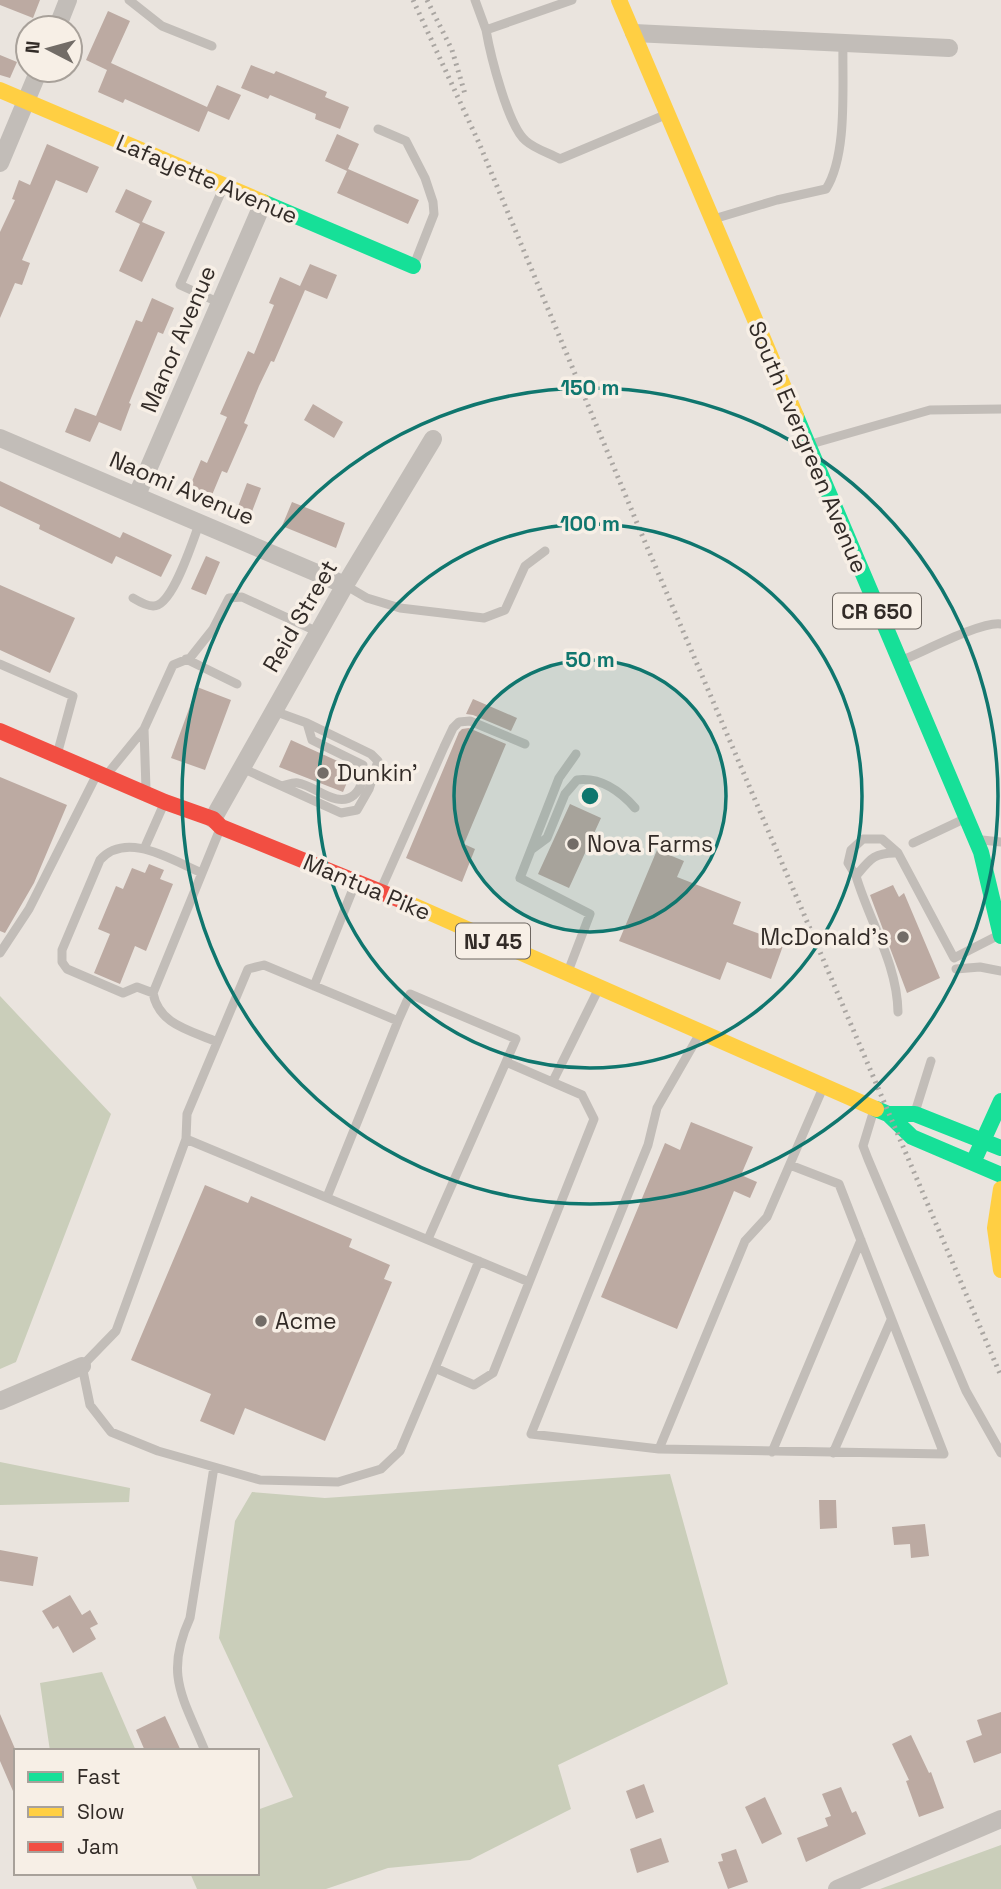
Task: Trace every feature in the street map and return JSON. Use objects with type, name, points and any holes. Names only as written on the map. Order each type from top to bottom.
[{"type":"main road","name":"South Evergreen Avenue","points":[[619,0],[978,846],[1001,935]]},
{"type":"main road","name":"Lafayette Avenue","points":[[0,90],[414,266]]},
{"type":"main road","name":"Mantua Pike","points":[[0,731],[380,891],[881,1111],[912,1137],[1001,1175]]},
{"type":"main road","points":[[978,846],[1001,875]]},
{"type":"main road","points":[[973,1165],[1001,1101]]},
{"type":"main road","name":"Mantua Pike","points":[[881,1111],[915,1114],[1001,1148]]},
{"type":"main road","points":[[1001,1189],[995,1228],[1001,1270]]},
{"type":"street","points":[[634,33],[949,48]]},
{"type":"street","points":[[0,163],[33,84]]},
{"type":"street","name":"Manor Avenue","points":[[137,495],[263,203]]},
{"type":"street","name":"Naomi Avenue","points":[[0,438],[345,585]]},
{"type":"street","name":"Reid Street","points":[[217,823],[242,768],[318,632],[433,439]]},
{"type":"street","points":[[0,1401],[82,1366]]},
{"type":"street","points":[[837,1889],[1001,1819]]},
{"type":"lane","points":[[129,0],[162,26],[212,46]]},
{"type":"lane","points":[[475,0],[486,30],[490,57],[511,116],[524,140],[560,159],[667,114]]},
{"type":"lane","points":[[486,30],[572,0]]},
{"type":"lane","points":[[712,220],[777,200],[826,189],[834,177],[840,152],[843,43]]},
{"type":"lane","points":[[378,129],[406,141],[425,178],[433,202],[433,214],[414,266]]},
{"type":"lane","points":[[220,303],[180,285],[224,186]]},
{"type":"lane","points":[[807,445],[930,410],[1001,409]]},
{"type":"lane","points":[[133,598],[152,607],[162,605],[172,593],[200,522]]},
{"type":"lane","points":[[345,585],[367,598],[400,608],[484,618],[505,610],[525,566],[545,551]]},
{"type":"lane","points":[[0,953],[22,921],[102,775],[144,729],[173,665],[186,659],[213,629],[229,598],[242,597],[318,632]]},
{"type":"lane","points":[[900,662],[981,627],[1001,624]]},
{"type":"lane","points":[[186,659],[237,684]]},
{"type":"lane","points":[[0,664],[73,696],[57,756]]},
{"type":"lane","points":[[242,768],[341,813],[357,810],[369,789],[378,761],[371,754],[307,723],[274,711]]},
{"type":"lane","points":[[380,891],[444,747],[459,722],[470,721],[525,744]]},
{"type":"lane","points":[[282,786],[297,783],[339,800],[349,799],[359,791],[363,779],[363,765],[312,740],[307,723]]},
{"type":"lane","points":[[144,729],[147,794]]},
{"type":"lane","points":[[568,974],[590,914],[520,878],[559,778],[576,754]]},
{"type":"lane","points":[[531,849],[547,838],[565,794],[577,780],[591,778],[622,793],[635,808]]},
{"type":"lane","points":[[144,849],[165,802]]},
{"type":"lane","points":[[912,843],[966,818]]},
{"type":"lane","points":[[217,823],[202,873],[153,993],[155,1007],[169,1021],[217,1042]]},
{"type":"lane","points":[[898,1012],[898,991],[891,966],[856,876],[848,863],[851,850],[863,839],[882,839],[898,853],[954,958],[1001,935]]},
{"type":"lane","points":[[978,846],[1001,842]]},
{"type":"lane","points":[[153,993],[137,987],[124,993],[67,969],[60,957],[100,860],[107,852],[118,847],[144,849],[202,873]]},
{"type":"lane","points":[[856,876],[867,862],[880,853],[898,853]]},
{"type":"lane","points":[[314,986],[356,882]]},
{"type":"lane","points":[[398,1021],[264,965],[248,969],[187,1114],[186,1139],[116,1331],[82,1366],[90,1405],[111,1432],[159,1451],[260,1480],[338,1482],[381,1469],[400,1451],[479,1261]]},
{"type":"lane","points":[[956,969],[980,967],[1001,971]]},
{"type":"lane","points":[[553,1081],[599,988]]},
{"type":"lane","points":[[327,1198],[410,994],[516,1039],[428,1240]]},
{"type":"lane","points":[[701,1032],[657,1108],[648,1145],[531,1434],[659,1449],[944,1454],[839,1184],[790,1165]]},
{"type":"lane","points":[[915,1114],[932,1061]]},
{"type":"lane","points":[[435,1368],[474,1385],[492,1373],[594,1119],[582,1095],[506,1062]]},
{"type":"lane","points":[[659,1449],[745,1241],[767,1217],[824,1086]]},
{"type":"lane","points":[[881,1111],[863,1146],[867,1159],[966,1391],[1001,1453]]},
{"type":"lane","points":[[186,1139],[529,1282]]},
{"type":"lane","points":[[772,1451],[861,1240]]},
{"type":"lane","points":[[833,1453],[891,1320]]},
{"type":"lane","points":[[204,1749],[179,1688],[176,1663],[181,1637],[190,1618],[214,1467]]},
{"type":"green space","points":[[0,996],[111,1114],[16,1362],[0,1369]]},
{"type":"green space","points":[[0,1462],[130,1488],[129,1502],[0,1505]]},
{"type":"green space","points":[[670,1474],[728,1684],[558,1765],[571,1809],[470,1860],[388,1868],[326,1889],[197,1889],[191,1875],[259,1875],[259,1809],[293,1797],[219,1638],[235,1521],[252,1492],[325,1498]]},
{"type":"green space","points":[[102,1672],[135,1749],[50,1749],[40,1683]]},
{"type":"green space","points":[[1001,1845],[1001,1889],[880,1889]]},
{"type":"building","points":[[0,0],[40,0],[35,14],[23,14],[0,5]]},
{"type":"building","points":[[108,11],[130,21],[111,63],[207,107],[217,85],[241,95],[229,120],[208,111],[199,132],[125,99],[123,103],[98,92],[107,70],[86,60]]},
{"type":"building","points":[[0,55],[14,61],[14,69],[10,78],[0,75]]},
{"type":"building","points":[[251,65],[274,74],[276,71],[327,92],[325,97],[349,107],[340,129],[315,119],[316,114],[270,95],[268,99],[241,88]]},
{"type":"building","points":[[337,134],[359,144],[348,169],[419,200],[408,224],[337,193],[347,171],[325,161]]},
{"type":"building","points":[[47,144],[99,167],[87,193],[56,180],[22,260],[30,263],[22,285],[15,283],[0,318],[0,232],[15,200],[12,199],[19,180],[30,185]]},
{"type":"building","points":[[126,189],[152,201],[142,222],[165,232],[142,282],[119,271],[140,224],[115,212]]},
{"type":"building","points":[[310,264],[337,275],[327,299],[305,290],[274,362],[271,361],[259,386],[244,423],[248,425],[227,473],[222,471],[212,495],[190,486],[201,460],[207,463],[227,417],[220,414],[248,351],[254,354],[274,305],[269,303],[280,277],[300,286]]},
{"type":"building","points":[[152,298],[174,308],[163,334],[158,332],[129,403],[131,404],[121,431],[99,422],[90,442],[65,432],[75,408],[96,416],[136,320],[142,322]]},
{"type":"building","points":[[313,404],[343,422],[334,438],[304,420]]},
{"type":"building","points":[[0,481],[120,538],[123,532],[172,555],[161,577],[116,556],[112,564],[39,529],[40,525],[0,506]]},
{"type":"building","points":[[247,483],[261,488],[248,522],[234,517]]},
{"type":"building","points":[[292,502],[345,523],[336,548],[282,526]]},
{"type":"building","points":[[206,556],[220,562],[206,595],[191,589]]},
{"type":"building","points":[[0,585],[75,618],[50,673],[0,650]]},
{"type":"building","points":[[197,687],[231,700],[205,770],[171,758]]},
{"type":"building","points":[[473,699],[517,718],[511,731],[466,714]]},
{"type":"building","points":[[469,728],[506,744],[464,844],[475,849],[462,882],[406,858],[459,732]]},
{"type":"building","points":[[291,740],[353,768],[343,792],[279,767]]},
{"type":"building","points":[[0,777],[67,805],[34,883],[5,933],[0,931]]},
{"type":"building","points":[[570,804],[601,818],[569,888],[538,874]]},
{"type":"building","points":[[657,850],[684,861],[677,877],[741,902],[733,924],[784,943],[771,979],[727,962],[720,980],[619,941]]},
{"type":"building","points":[[149,864],[164,870],[160,879],[173,884],[146,951],[135,946],[120,984],[94,973],[110,934],[98,929],[116,886],[123,889],[132,868],[145,873]]},
{"type":"building","name":"McDonald's","points":[[893,885],[899,897],[904,893],[940,978],[907,993],[870,895]]},
{"type":"building","points":[[691,1122],[753,1147],[741,1175],[757,1182],[750,1198],[734,1191],[677,1329],[601,1297],[665,1143],[680,1150]]},
{"type":"building","name":"Acme","points":[[205,1185],[248,1203],[251,1196],[352,1239],[349,1247],[390,1265],[384,1279],[392,1282],[325,1441],[245,1408],[234,1435],[200,1421],[211,1394],[131,1360]]},
{"type":"building","points":[[819,1500],[836,1500],[837,1528],[820,1529]]},
{"type":"building","points":[[925,1524],[929,1556],[911,1558],[910,1544],[894,1545],[892,1527]]},
{"type":"building","points":[[0,1550],[38,1557],[33,1586],[0,1581]]},
{"type":"building","points":[[70,1595],[82,1615],[90,1610],[98,1624],[90,1628],[96,1639],[73,1653],[58,1626],[53,1629],[42,1611]]},
{"type":"building","points":[[1001,1712],[1001,1753],[974,1763],[966,1741],[982,1735],[977,1720]]},
{"type":"building","points":[[0,1714],[15,1749],[14,1793],[0,1761]]},
{"type":"building","points":[[165,1716],[180,1749],[144,1749],[136,1730]]},
{"type":"building","points":[[911,1735],[929,1773],[931,1772],[944,1808],[919,1817],[906,1781],[909,1780],[892,1744]]},
{"type":"building","points":[[644,1784],[654,1812],[636,1819],[626,1791]]},
{"type":"building","points":[[841,1787],[852,1813],[856,1811],[866,1834],[806,1862],[797,1838],[828,1826],[825,1818],[831,1816],[822,1794]]},
{"type":"building","points":[[765,1797],[782,1834],[762,1844],[745,1807]]},
{"type":"building","points":[[661,1838],[669,1862],[637,1873],[630,1849]]},
{"type":"building","points":[[736,1849],[748,1882],[728,1889],[718,1862],[723,1861],[721,1854]]},
{"type":"railway","points":[[413,0],[479,143],[642,535],[1001,1376]]},
{"type":"railway","points":[[427,0],[452,50],[465,94]]},
{"type":"traffic: fast","points":[[263,202],[413,266]]},
{"type":"traffic: fast","points":[[796,416],[981,852],[1001,936]]},
{"type":"traffic: fast","points":[[976,1156],[1001,1101]]},
{"type":"traffic: fast","points":[[876,1109],[888,1114],[912,1137],[1001,1175]]},
{"type":"traffic: fast","points":[[888,1114],[915,1114],[1001,1148]]},
{"type":"traffic: slow","points":[[619,0],[796,416]]},
{"type":"traffic: slow","points":[[0,90],[263,202]]},
{"type":"traffic: slow","points":[[408,903],[876,1109]]},
{"type":"traffic: slow","points":[[1001,1189],[995,1228],[1001,1270]]},
{"type":"traffic: jam","points":[[0,731],[165,802],[213,819],[221,827],[408,903]]},
{"type":"place","name":"Dunkin'","points":[[323,773]]},
{"type":"place","name":"Nova Farms","points":[[573,844]]},
{"type":"place","name":"McDonald's","points":[[903,937]]},
{"type":"place","name":"Acme","points":[[261,1321]]}]
